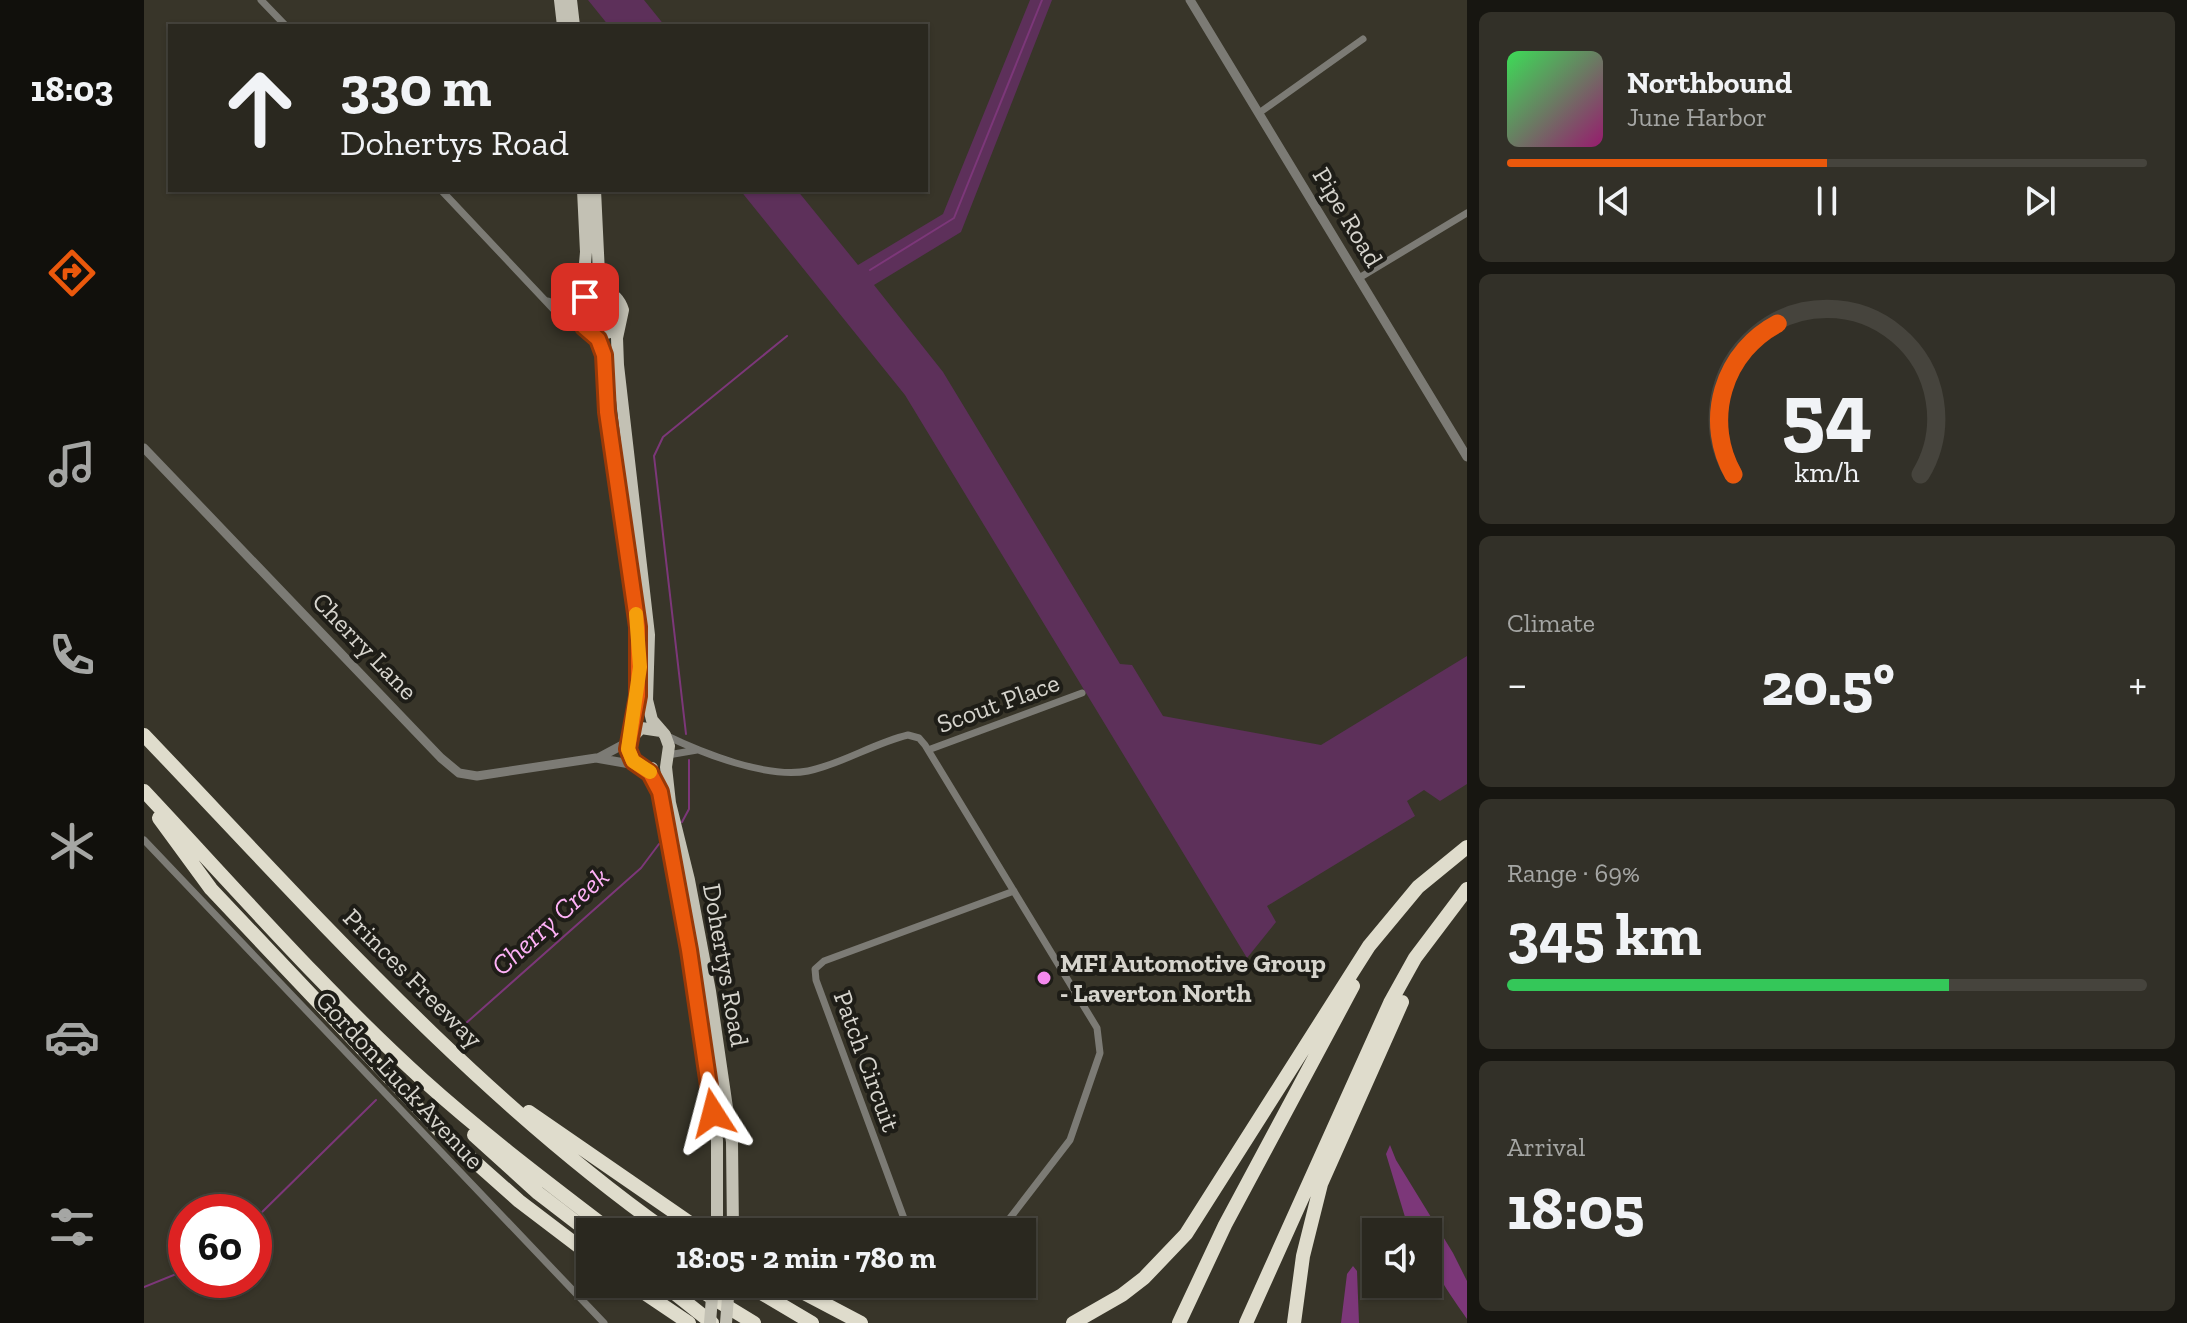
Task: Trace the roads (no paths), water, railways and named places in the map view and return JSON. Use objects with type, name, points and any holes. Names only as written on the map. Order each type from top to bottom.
[{"type":"highway","name":"Princes Freeway","points":[[144,735],[438,1039],[586,1171],[649,1218]]},
{"type":"highway","points":[[144,791],[433,1098],[538,1193],[576,1222]]},
{"type":"highway","points":[[144,798],[211,889],[438,1129],[519,1201],[576,1244]]},
{"type":"highway","points":[[1073,1323],[1102,1308],[1144,1278],[1186,1234],[1369,946],[1418,887],[1462,851]]},
{"type":"highway","points":[[1179,1323],[1219,1236],[1354,985],[1414,901],[1462,851]]},
{"type":"highway","points":[[1246,1323],[1390,1003],[1415,958],[1467,890]]},
{"type":"highway","points":[[1294,1323],[1303,1256],[1321,1184],[1421,963],[1467,890]]},
{"type":"highway","points":[[334,994],[468,1119],[594,1218]]},
{"type":"highway","points":[[438,1039],[537,1118],[683,1218]]},
{"type":"highway","points":[[652,1298],[689,1323]]},
{"type":"highway","points":[[680,1298],[711,1323]]},
{"type":"highway","points":[[708,1298],[743,1323]]},
{"type":"highway","points":[[712,1298],[754,1323]]},
{"type":"highway","points":[[770,1298],[812,1323]]},
{"type":"highway","points":[[814,1298],[861,1323]]},
{"type":"main road","points":[[560,0],[563,24]]},
{"type":"main road","points":[[571,0],[574,24]]},
{"type":"main road","points":[[583,192],[587,235],[580,321],[604,355],[605,398],[639,638],[638,696],[630,755],[641,766],[655,767],[668,755],[669,746],[652,720],[647,700],[649,635],[618,365],[621,304],[608,292],[599,274],[595,192]]},
{"type":"main road","points":[[580,304],[590,293],[608,292]]},
{"type":"main road","points":[[588,330],[612,332],[620,323]]},
{"type":"main road","points":[[630,739],[641,728],[663,733]]},
{"type":"main road","name":"Dohertys Road","points":[[668,755],[670,803],[700,928],[732,1142],[733,1218]]},
{"type":"main road","name":"Dohertys Road","points":[[641,766],[655,780],[660,792],[689,950],[717,1140],[718,1218]]},
{"type":"main road","points":[[711,1323],[712,1298]]},
{"type":"main road","points":[[726,1323],[728,1298]]},
{"type":"street","points":[[261,0],[284,24]]},
{"type":"street","name":"Pipe Road","points":[[1190,0],[1467,457]]},
{"type":"street","points":[[1259,113],[1363,39]]},
{"type":"street","points":[[443,192],[564,319],[588,330]]},
{"type":"street","points":[[1359,278],[1467,213]]},
{"type":"street","points":[[546,300],[561,306],[580,304]]},
{"type":"street","name":"Cherry Lane","points":[[144,448],[452,769],[477,776],[596,758],[641,766]]},
{"type":"street","name":"Scout Place","points":[[928,750],[1082,693]]},
{"type":"street","points":[[663,733],[700,750],[773,772],[808,771],[908,735],[919,738],[928,750],[1097,1028],[1100,1053],[1070,1140],[1010,1218]]},
{"type":"street","name":"Cherry Lane","points":[[596,758],[630,739]]},
{"type":"street","points":[[668,755],[700,750]]},
{"type":"street","name":"Gordon Luck Avenue","points":[[144,840],[604,1323]]},
{"type":"street","name":"Patch Circuit","points":[[904,1218],[816,980],[815,969],[824,961],[1014,891]]},
{"type":"waterway","name":"Cherry Creek","points":[[870,270],[954,218],[1042,0]]},
{"type":"waterway","name":"Cherry Creek","points":[[686,734],[654,456],[663,437],[787,336]]},
{"type":"waterway","name":"Cherry Creek","points":[[682,822],[689,809],[689,760]]},
{"type":"waterway","name":"Cherry Creek","points":[[465,1024],[641,868],[659,844]]},
{"type":"waterway","name":"Cherry Creek","points":[[272,1202],[376,1100]]},
{"type":"waterway","name":"Cherry Creek","points":[[144,1287],[168,1277]]},
{"type":"place","name":"MFI Automotive Group - Laverton North","points":[[1044,978]]}]
